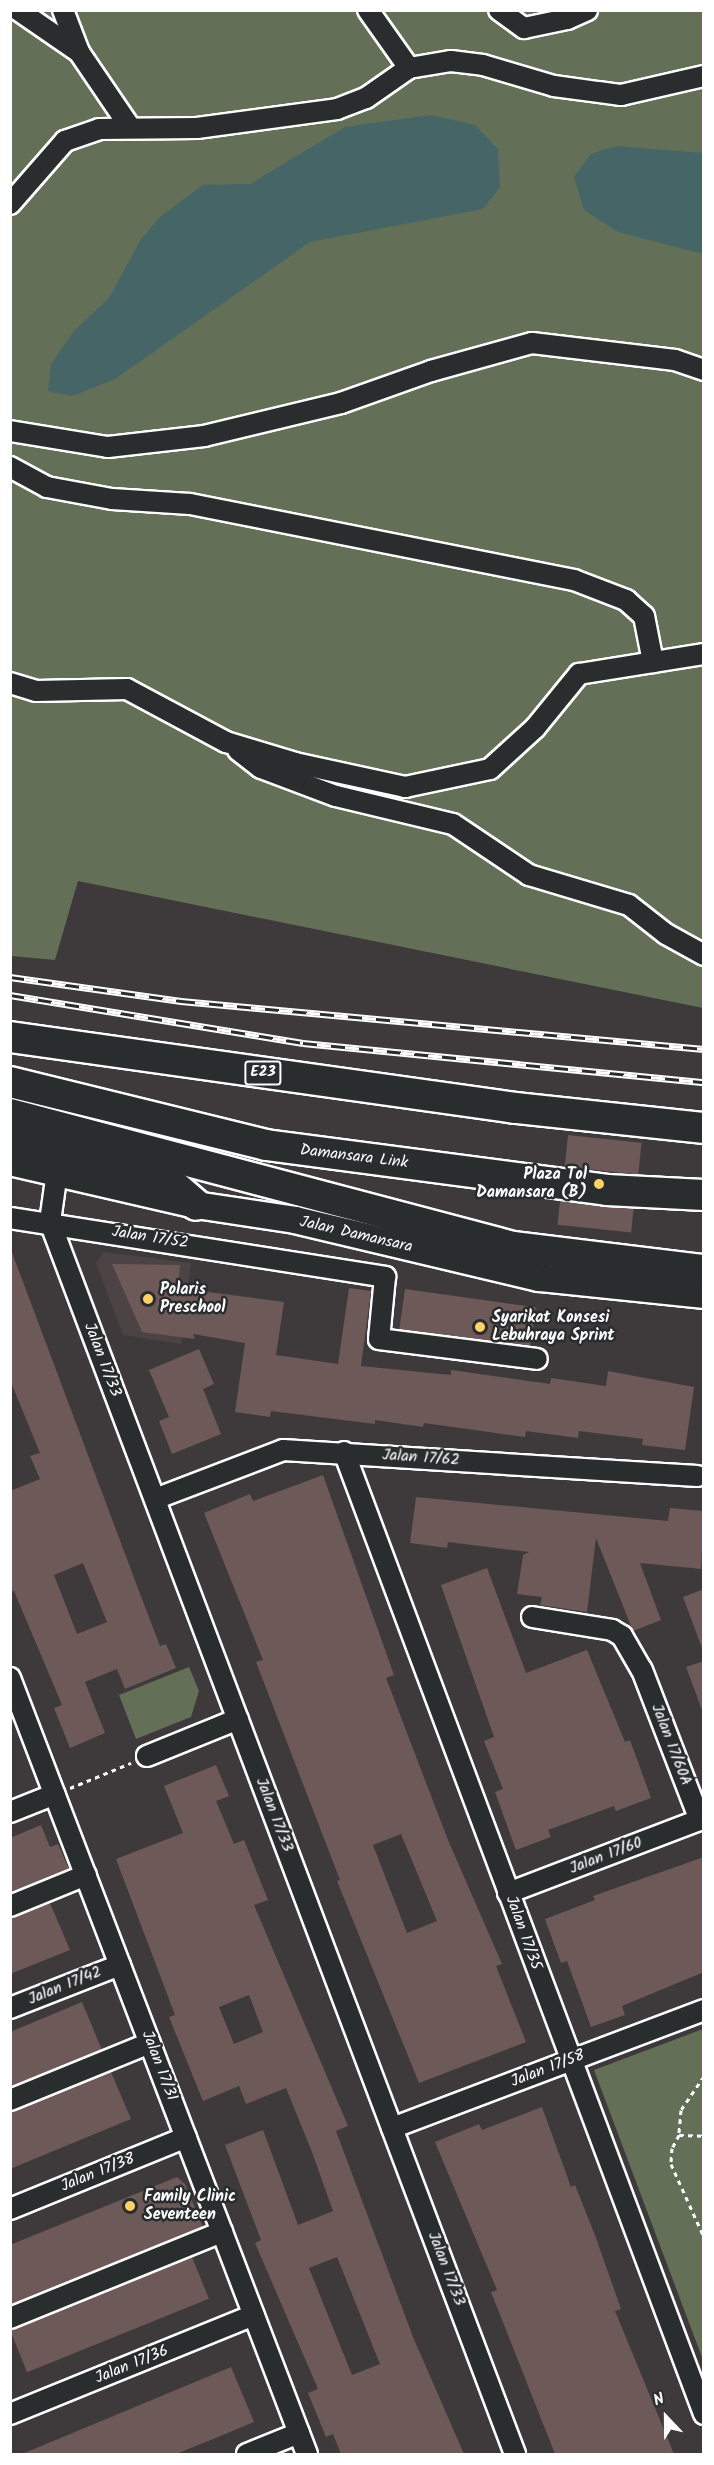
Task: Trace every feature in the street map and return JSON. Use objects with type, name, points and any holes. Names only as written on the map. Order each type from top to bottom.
[{"type":"highway","name":"E23","points":[[10,1037],[516,1108],[704,1128]]},
{"type":"highway","name":"Damansara Link","points":[[10,1082],[266,1145],[607,1190],[704,1195]]},
{"type":"highway","points":[[10,1114],[513,1247],[704,1270]]},
{"type":"highway","points":[[10,1135],[171,1183],[196,1205]]},
{"type":"main road","name":"Jalan Damansara","points":[[10,1162],[196,1205],[295,1220],[539,1278],[704,1295]]},
{"type":"street","points":[[18,10],[79,52]]},
{"type":"street","points":[[63,10],[79,52],[130,127]]},
{"type":"street","points":[[368,10],[409,68]]},
{"type":"street","points":[[499,10],[524,28],[567,19],[587,10]]},
{"type":"street","points":[[10,204],[65,141],[99,129],[197,128],[336,109],[366,98],[409,68],[451,61],[483,65],[554,86],[621,95],[704,76]]},
{"type":"street","points":[[10,431],[108,447],[204,436],[341,403],[431,371],[532,343],[675,360],[704,370]]},
{"type":"street","points":[[10,467],[47,487],[112,499],[190,504],[574,580],[626,600],[644,616],[653,662]]},
{"type":"street","points":[[226,742],[295,763],[405,787],[489,769],[535,728],[579,674],[704,654]]},
{"type":"street","points":[[10,683],[36,691],[127,689],[226,742],[261,768],[336,796],[453,824],[529,876],[629,905],[666,934],[704,955]]},
{"type":"street","name":"Jalan 17/33","points":[[57,1172],[50,1222],[515,2454]]},
{"type":"street","name":"Jalan 17/52","points":[[10,1218],[50,1222],[386,1277],[379,1339],[537,1359]]},
{"type":"street","name":"Jalan 17/62","points":[[155,1499],[283,1450],[344,1452],[697,1476]]},
{"type":"street","name":"Jalan 17/35","points":[[344,1452],[704,2414]]},
{"type":"street","name":"Jalan 17/60A","points":[[532,1617],[612,1630],[622,1636],[642,1670],[702,1819]]},
{"type":"street","name":"Jalan 17/31","points":[[10,1678],[17,1713],[55,1794],[307,2454]]},
{"type":"street","points":[[147,1756],[238,1719]]},
{"type":"street","points":[[10,1812],[55,1794]]},
{"type":"street","name":"Jalan 17/60","points":[[508,1893],[702,1819]]},
{"type":"street","points":[[10,1906],[86,1875]]},
{"type":"street","name":"Jalan 17/42","points":[[10,2008],[120,1965]]},
{"type":"street","name":"Jalan 17/58","points":[[392,2128],[704,2010]]},
{"type":"street","points":[[10,2100],[150,2043]]},
{"type":"street","name":"Jalan 17/38","points":[[10,2209],[186,2137]]},
{"type":"street","points":[[10,2318],[222,2232]]},
{"type":"street","name":"Jalan 17/36","points":[[10,2414],[254,2315]]},
{"type":"street","points":[[247,2454],[299,2433]]},
{"type":"path","points":[[55,1794],[147,1756]]},
{"type":"path","points":[[704,2076],[681,2110],[679,2135],[672,2148],[671,2164],[704,2237]]},
{"type":"path","points":[[679,2135],[704,2136]]},
{"type":"shaded area","name":"Polaris Preschool","points":[[104,1252],[191,1263],[181,1344],[123,1335],[96,1263]]},
{"type":"green space","points":[[11,11],[703,11],[703,1008],[78,881],[55,960],[11,956]]},
{"type":"green space","points":[[189,1667],[199,1691],[191,1717],[136,1739],[119,1695]]},
{"type":"green space","points":[[703,2029],[703,2360],[594,2070]]},
{"type":"water","points":[[431,115],[475,125],[498,149],[500,187],[483,209],[310,242],[115,379],[72,396],[48,391],[51,364],[74,331],[109,298],[141,239],[161,216],[203,185],[250,184],[345,127]]},
{"type":"water","points":[[616,146],[703,153],[703,254],[618,232],[584,210],[574,177],[591,154]]},
{"type":"building","points":[[568,1135],[642,1143],[638,1175],[565,1167]]},
{"type":"building","points":[[560,1201],[634,1209],[631,1233],[557,1225]]},
{"type":"building","points":[[11,1250],[160,1646],[166,1644],[176,1668],[125,1689],[117,1669],[85,1682],[105,1733],[70,1748],[54,1708],[62,1705],[14,1591],[10,1592],[10,1491],[40,1479],[30,1456],[40,1453],[10,1380]],"holes":[[[83,1563],[107,1622],[77,1634],[54,1575]]]},
{"type":"building","points":[[112,1264],[180,1265],[178,1288],[284,1302],[276,1355],[338,1364],[349,1288],[371,1291],[361,1366],[451,1375],[451,1370],[550,1384],[551,1378],[606,1386],[608,1371],[694,1387],[685,1450],[642,1445],[643,1439],[579,1431],[578,1438],[526,1431],[525,1437],[424,1423],[423,1427],[375,1420],[375,1424],[271,1411],[270,1417],[235,1412],[245,1343],[193,1334],[195,1339],[142,1332]]},
{"type":"building","points":[[405,1289],[536,1307],[530,1348],[399,1330]]},
{"type":"building","points":[[199,1349],[214,1384],[203,1389],[221,1434],[172,1454],[159,1421],[169,1417],[149,1370]]},
{"type":"building","points":[[323,1475],[394,1675],[386,1678],[448,1840],[502,1964],[496,1966],[526,2042],[419,2083],[337,1881],[340,1880],[256,1662],[263,1660],[204,1513],[250,1494],[253,1501]],"holes":[[[401,1834],[437,1921],[407,1933],[373,1845]]]},
{"type":"building","points":[[416,1497],[668,1521],[670,1508],[704,1511],[701,1569],[640,1563],[661,1620],[633,1631],[596,1538],[587,1612],[540,1605],[542,1597],[517,1594],[523,1555],[529,1552],[448,1542],[447,1548],[410,1543]]},
{"type":"building","points":[[487,1568],[526,1673],[587,1650],[625,1742],[630,1740],[651,1798],[616,1811],[614,1806],[548,1830],[551,1837],[516,1850],[495,1792],[503,1789],[484,1741],[494,1737],[441,1585]]},
{"type":"building","points":[[704,1589],[704,1648],[702,1648],[683,1597]]},
{"type":"building","points":[[704,1661],[704,1710],[702,1710],[686,1667]]},
{"type":"building","points":[[216,1765],[229,1796],[216,1801],[234,1844],[244,1840],[268,1900],[254,1905],[348,2126],[336,2131],[413,2337],[464,2454],[341,2454],[333,2434],[326,2437],[308,2393],[318,2389],[255,2243],[261,2240],[225,2145],[263,2130],[298,2225],[333,2211],[312,2152],[286,2088],[246,2104],[239,2086],[203,2101],[169,2017],[175,2015],[116,1859],[183,1833],[164,1786]],"holes":[[[249,1995],[263,2032],[234,2044],[219,2007]],[[337,2257],[380,2364],[352,2375],[309,2268]]]},
{"type":"building","points":[[41,1825],[50,1847],[58,1844],[69,1869],[10,1893],[10,1838]]},
{"type":"building","points":[[704,1857],[704,1972],[622,2006],[625,2015],[591,2027],[567,1961],[561,1963],[545,1919],[595,1900],[593,1896]]},
{"type":"building","points":[[50,1903],[70,1950],[10,1974],[10,1918]]},
{"type":"building","points":[[82,2002],[102,2050],[10,2087],[10,2032]]},
{"type":"building","points":[[111,2072],[131,2119],[10,2169],[10,2112]]},
{"type":"building","points":[[542,2107],[571,2187],[575,2185],[596,2238],[621,2309],[615,2311],[674,2454],[555,2454],[491,2292],[497,2290],[435,2142],[479,2124],[482,2130]]},
{"type":"building","points":[[177,2177],[185,2184],[203,2227],[10,2305],[10,2245]]},
{"type":"building","points":[[192,2257],[209,2299],[27,2372],[10,2330]]},
{"type":"building","points":[[231,2367],[254,2422],[218,2437],[176,2454],[22,2454]]},
{"type":"railway","points":[[10,977],[181,1001],[704,1049]]},
{"type":"railway","points":[[10,995],[303,1043],[704,1082]]},
{"type":"place","name":"Plaza Tol Damansara (B)","points":[[599,1184]]},
{"type":"place","name":"Polaris Preschool","points":[[148,1299]]},
{"type":"place","name":"Syarikat Konsesi Lebuhraya Sprint","points":[[480,1327]]},
{"type":"place","name":"Family Clinic Seventeen","points":[[130,2206]]}]
